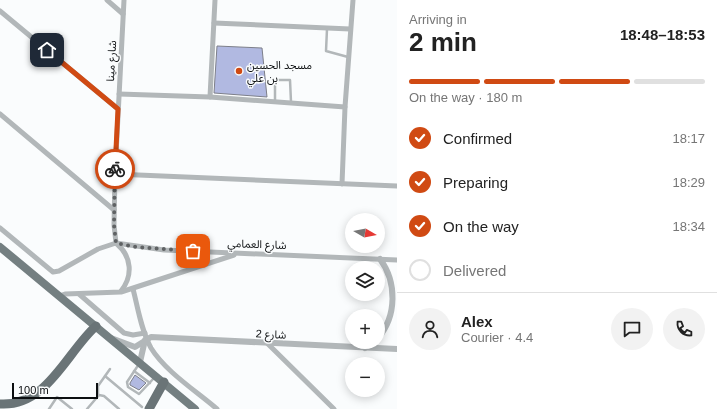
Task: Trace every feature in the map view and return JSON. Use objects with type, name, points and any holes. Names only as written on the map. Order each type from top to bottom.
[{"type":"highway","points":[[0,404],[20,402],[39,393],[49,383],[81,340],[96,326]]},
{"type":"highway","points":[[146,407],[164,382]]},
{"type":"main road","points":[[0,246],[195,409]]},
{"type":"street","points":[[107,0],[123,14]]},
{"type":"street","name":"شارع مينا","points":[[116,243],[114,210],[115,174],[124,0]]},
{"type":"street","points":[[210,97],[215,0]]},
{"type":"street","points":[[342,184],[345,107],[353,0]]},
{"type":"street","points":[[0,11],[118,109]]},
{"type":"street","points":[[214,23],[350,29]]},
{"type":"street","points":[[119,94],[210,97],[345,107]]},
{"type":"street","points":[[0,114],[114,210]]},
{"type":"street","points":[[115,174],[397,186]]},
{"type":"street","points":[[0,228],[53,272],[59,271],[104,246],[116,243],[126,253],[130,266],[128,279],[121,292]]},
{"type":"street","name":"شارع العمامي","points":[[116,243],[164,250],[397,260]]},
{"type":"street","points":[[59,296],[65,294],[121,292],[236,254]]},
{"type":"street","points":[[380,259],[393,278],[396,300],[391,321],[385,329]]},
{"type":"street","points":[[132,288],[146,337],[152,349],[166,366],[217,409]]},
{"type":"street","points":[[79,294],[124,333],[146,337]]},
{"type":"street","points":[[140,362],[146,337]]},
{"type":"street","name":"شارع 2","points":[[111,338],[133,347],[137,347],[146,337],[345,347]]},
{"type":"street","points":[[268,344],[334,409]]},
{"type":"street","name":"شارع 2","points":[[385,349],[397,349]]},
{"type":"lane","points":[[327,28],[326,51],[348,58]]},
{"type":"lane","points":[[275,102],[275,80],[290,80],[291,103]]},
{"type":"lane","points":[[140,362],[127,386],[139,394],[142,389],[156,376]]},
{"type":"lane","points":[[87,409],[98,396],[97,389],[110,369]]},
{"type":"lane","points":[[134,371],[150,383]]},
{"type":"lane","points":[[105,376],[146,407]]},
{"type":"lane","points":[[98,396],[104,396],[117,408]]},
{"type":"lane","points":[[49,409],[57,398],[72,409]]},
{"type":"building","name":"مسجد الحسين بن علي","points":[[217,46],[262,48],[267,97],[214,93]]},
{"type":"building","points":[[135,375],[146,383],[139,390],[130,385]]},
{"type":"way so far","points":[[115,169],[114,225],[116,243],[164,250],[193,251]]},
{"type":"place","name":"مسجد الحسين بن علي","points":[[239,71]]},
{"type":"route","points":[[47,50],[118,109],[115,169]]}]
